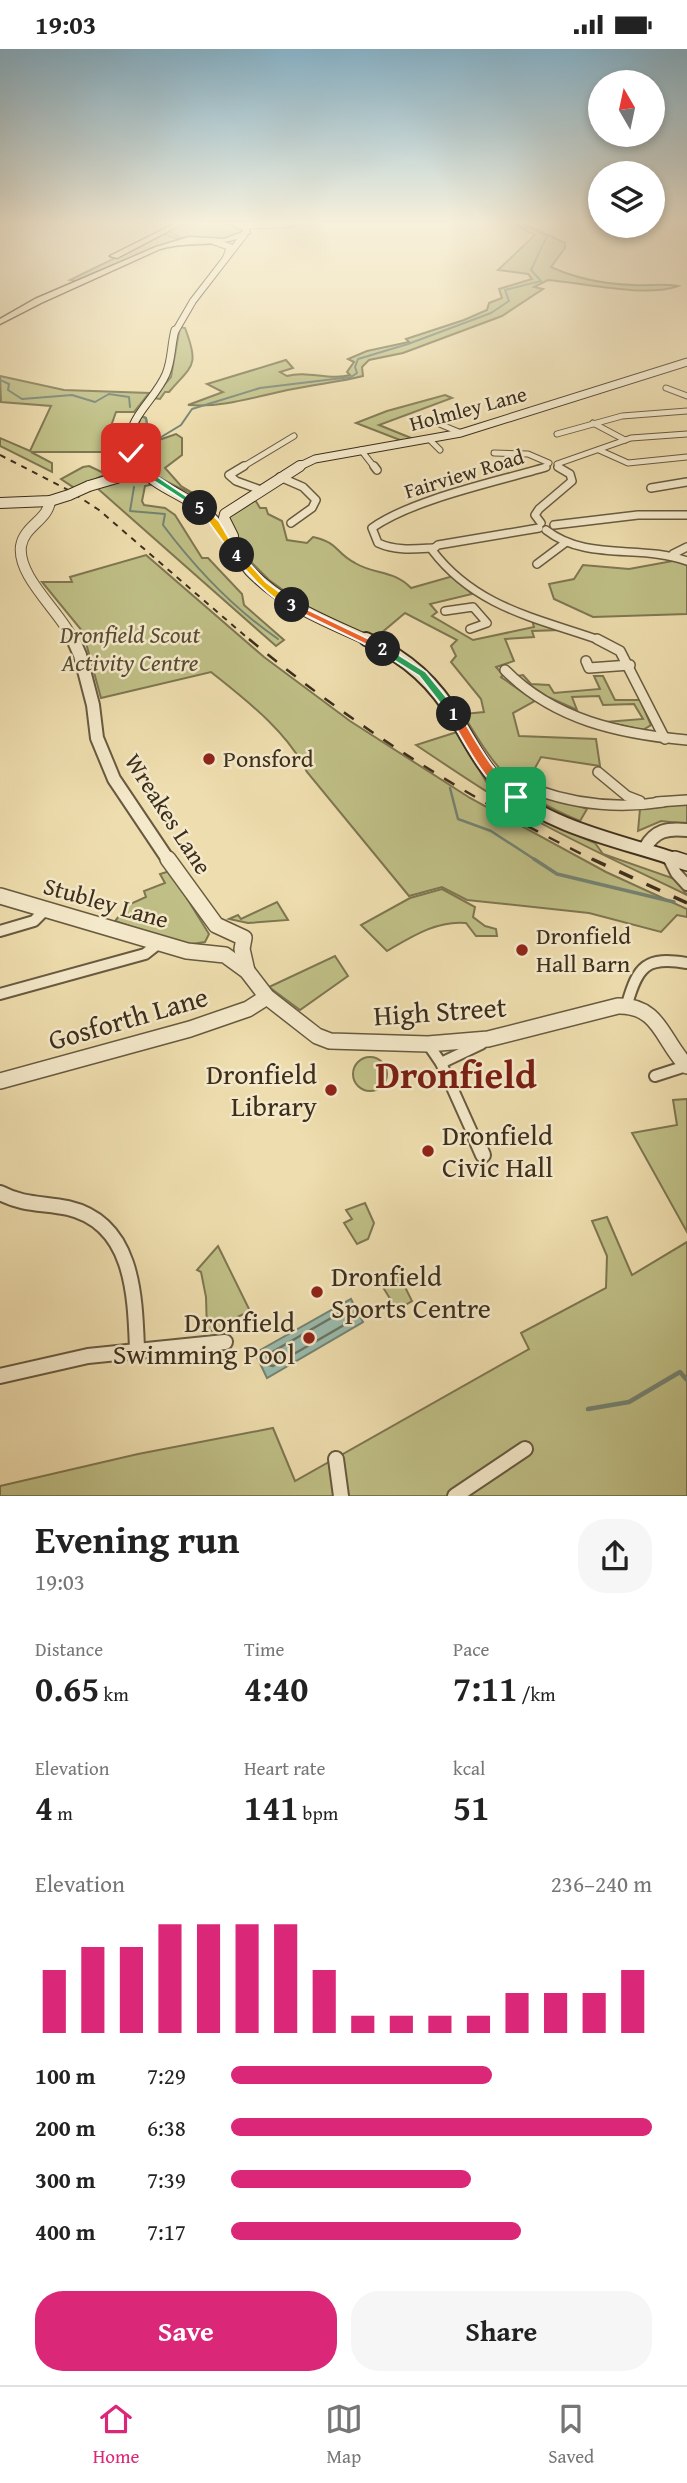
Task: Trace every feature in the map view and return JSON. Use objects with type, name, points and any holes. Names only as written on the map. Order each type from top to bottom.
[{"type":"highway","points":[[0,316],[44,292]]},
{"type":"highway","points":[[0,322],[53,292]]},
{"type":"main road","points":[[199,292],[178,324],[164,379],[134,420],[130,445],[140,466],[209,515],[249,571],[292,605],[382,648],[423,674],[452,711],[492,777],[516,797],[553,817],[668,857],[682,868]]},
{"type":"main road","name":"Holmley Lane","points":[[225,514],[280,477],[315,459],[461,433],[687,362]]},
{"type":"main road","points":[[104,480],[140,466]]},
{"type":"main road","points":[[0,503],[50,501],[140,466]]},
{"type":"main road","points":[[160,482],[225,514],[224,518],[233,536],[231,547]]},
{"type":"main road","name":"Wreakes Lane","points":[[50,501],[49,509],[25,533],[21,547],[22,567],[66,626],[80,656],[93,705],[97,738],[114,779],[220,940],[267,997]]},
{"type":"main road","points":[[645,848],[659,831],[669,828],[687,830]]},
{"type":"main road","name":"Stubley Lane","points":[[0,896],[159,943],[200,952],[220,940]]},
{"type":"main road","name":"Wreakes Lane","points":[[220,940],[241,936],[245,942],[242,949],[247,971]]},
{"type":"main road","points":[[220,940],[235,954],[242,949]]},
{"type":"main road","name":"High Street","points":[[267,997],[317,1036],[330,1041],[428,1044],[488,1039],[627,1004]]},
{"type":"main road","name":"Gosforth Lane","points":[[0,1081],[190,1029],[248,1009],[267,997]]},
{"type":"main road","points":[[627,1004],[648,1010],[674,1053],[686,1066]]},
{"type":"street","points":[[666,388],[687,396]]},
{"type":"street","points":[[557,434],[634,414],[687,411]]},
{"type":"street","points":[[430,420],[461,433]]},
{"type":"street","points":[[593,423],[625,440]]},
{"type":"street","points":[[557,466],[625,440],[687,433]]},
{"type":"street","points":[[261,490],[236,481],[229,475],[295,436]]},
{"type":"street","points":[[430,440],[440,450]]},
{"type":"street","points":[[360,450],[377,470]]},
{"type":"street","points":[[599,450],[628,463],[687,457]]},
{"type":"street","points":[[495,453],[535,455],[548,465],[557,466],[570,474],[572,481],[564,491],[540,505],[535,515],[565,543],[600,550],[648,549],[687,561]]},
{"type":"street","name":"Fairview Road","points":[[426,546],[404,551],[378,543],[372,528],[379,520],[392,515],[548,465]]},
{"type":"street","points":[[280,477],[310,491],[316,500],[312,508],[291,523]]},
{"type":"street","points":[[651,488],[685,482],[687,489]]},
{"type":"street","points":[[426,546],[638,515],[687,515]]},
{"type":"street","points":[[537,564],[565,543]]},
{"type":"street","points":[[426,546],[475,593],[608,643],[621,651],[666,739]]},
{"type":"street","points":[[673,555],[687,547]]},
{"type":"street","points":[[475,609],[487,599]]},
{"type":"street","points":[[445,611],[467,606],[475,609],[487,625],[470,629]]},
{"type":"street","points":[[586,661],[589,668],[630,665]]},
{"type":"street","points":[[505,670],[535,695],[581,719],[624,732],[687,740]]},
{"type":"street","points":[[598,772],[611,779],[618,791],[630,799],[663,802]]},
{"type":"street","points":[[536,790],[584,806],[624,806],[687,800]]},
{"type":"street","points":[[682,868],[687,885]]},
{"type":"street","points":[[0,931],[34,921],[46,909]]},
{"type":"street","points":[[0,994],[145,954],[159,943]]},
{"type":"street","points":[[627,1004],[635,976],[645,964],[658,961],[687,963]]},
{"type":"street","points":[[441,1063],[488,1039]]},
{"type":"street","points":[[428,1044],[441,1063],[483,1155]]},
{"type":"street","points":[[655,1076],[686,1066]]},
{"type":"street","points":[[0,1193],[24,1202],[71,1208],[104,1223],[118,1241],[128,1266],[135,1300],[137,1349]]},
{"type":"street","points":[[0,1376],[88,1356],[225,1342]]},
{"type":"street","points":[[455,1496],[525,1449]]},
{"type":"street","points":[[337,1459],[341,1496]]},
{"type":"green space","points":[[500,292],[539,292],[502,316],[403,353],[369,360],[362,367],[363,376],[228,403],[188,405],[223,392],[207,384],[286,360],[293,368],[280,372],[287,376],[350,375],[347,372],[354,362],[348,359],[367,351],[409,342],[406,339],[487,310],[489,303],[502,298]]},
{"type":"green space","points":[[180,327],[185,328],[190,341],[193,358],[191,365],[169,392],[165,392],[160,399],[153,398],[171,377]]},
{"type":"green space","points":[[0,376],[64,390],[149,393],[134,412],[116,412],[110,429],[114,429],[104,452],[31,452],[52,463],[52,472],[0,446],[0,438],[30,451],[51,406],[1,402]]},
{"type":"green space","points":[[445,395],[452,398],[379,425],[416,440],[405,442],[356,423],[387,411]]},
{"type":"green space","points":[[141,416],[146,418],[153,442],[176,434],[182,438],[182,455],[165,468],[181,486],[198,496],[163,479],[139,461],[134,445]]},
{"type":"green space","points":[[89,466],[106,474],[76,489],[61,479],[83,467]]},
{"type":"green space","points":[[138,475],[154,484],[145,486],[142,501],[144,505],[165,508],[175,515],[202,558],[208,558],[242,594],[244,605],[284,640],[276,646],[97,488]]},
{"type":"green space","points":[[254,498],[260,508],[266,508],[268,514],[282,521],[287,540],[307,543],[313,537],[322,539],[355,563],[398,578],[411,588],[453,576],[472,594],[430,604],[437,612],[432,616],[473,640],[534,627],[532,620],[561,630],[532,631],[534,637],[505,639],[514,661],[496,667],[503,675],[501,677],[535,701],[513,713],[519,736],[596,739],[600,766],[541,757],[535,768],[542,773],[528,788],[587,809],[580,821],[523,791],[487,752],[463,714],[484,712],[481,699],[451,662],[456,656],[451,646],[457,640],[405,613],[374,639],[314,612],[269,580],[241,552],[236,533],[228,519],[236,508]]},
{"type":"green space","name":"Dronfield Scout Activity Centre","points":[[146,555],[264,657],[350,721],[470,798],[606,872],[687,909],[687,917],[677,915],[661,932],[589,913],[467,900],[442,887],[409,896],[307,772],[289,743],[252,706],[211,672],[101,698],[83,632],[42,582],[72,582],[70,577]]},
{"type":"green space","points":[[678,560],[687,565],[687,614],[593,617],[554,599],[549,584],[574,579],[583,565],[629,569]]},
{"type":"green space","points":[[523,675],[531,684],[549,685],[554,693],[600,689],[594,676],[603,676],[615,700],[640,700],[651,725],[643,730],[605,722],[643,719],[634,704],[603,705],[599,696],[572,697],[577,710],[548,697],[516,676]]},
{"type":"green space","points":[[457,732],[487,783],[504,798],[547,822],[595,843],[603,854],[675,879],[687,895],[600,853],[536,821],[416,745]]},
{"type":"green space","points":[[687,804],[687,824],[661,821],[638,831],[640,809]]},
{"type":"green space","points":[[170,871],[209,934],[205,942],[186,945],[115,921],[128,905],[146,897],[144,891],[165,883],[160,874]]},
{"type":"green space","points":[[442,889],[475,907],[473,917],[485,926],[496,929],[497,936],[476,936],[466,923],[445,924],[405,940],[387,951],[361,925],[410,898]]},
{"type":"green space","points":[[277,902],[288,920],[248,923],[229,919],[238,915],[241,919]]},
{"type":"green space","points":[[335,956],[348,976],[300,1010],[269,987]]},
{"type":"green space","points":[[370,1057],[382,1062],[387,1074],[382,1086],[370,1091],[358,1086],[353,1074],[358,1062]]},
{"type":"green space","points":[[687,1099],[687,1232],[632,1133],[677,1125],[673,1100]]},
{"type":"green space","points":[[365,1203],[374,1223],[368,1239],[357,1244],[344,1223],[352,1219],[346,1210]]},
{"type":"green space","points":[[607,1217],[632,1275],[687,1242],[687,1496],[0,1496],[0,1486],[138,1454],[273,1428],[295,1481],[529,1349],[521,1333],[606,1288],[607,1256],[592,1221]]},
{"type":"green space","points":[[218,1246],[250,1311],[227,1322],[227,1330],[207,1331],[206,1297],[201,1272],[197,1270]]},
{"type":"green space","points":[[380,1273],[400,1277],[412,1301],[397,1310],[376,1276]]},
{"type":"water","name":"Dronfield Swimming Pool","points":[[351,1299],[363,1322],[267,1378],[255,1353]]},
{"type":"waterway","points":[[153,442],[181,425],[192,409],[260,388],[351,377],[357,373],[355,367],[358,359],[408,344],[491,313],[509,301],[506,292]]},
{"type":"waterway","points":[[0,380],[9,384],[8,390],[22,399],[72,395],[95,402],[109,394],[129,397],[130,407]]},
{"type":"waterway","points":[[141,416],[146,418],[148,434],[153,442]]},
{"type":"waterway","points":[[148,454],[153,442]]},
{"type":"waterway","points":[[134,487],[130,511],[165,514],[163,525],[202,572],[231,601],[278,639]]},
{"type":"waterway","points":[[450,788],[458,819],[491,831],[537,861]]},
{"type":"waterway","points":[[534,859],[557,874],[674,902]]},
{"type":"waterway","points":[[588,1409],[629,1402],[680,1372],[687,1380]]},
{"type":"railway","points":[[0,455],[70,491],[99,510],[251,641]]},
{"type":"railway","points":[[249,639],[330,702],[415,761],[504,813],[592,859]]},
{"type":"railway","points":[[592,859],[687,903]]},
{"type":"railway","points":[[592,859],[596,861]]},
{"type":"place","name":"Ponsford","points":[[209,759]]},
{"type":"place","name":"Dronfield Hall Barn","points":[[522,950]]},
{"type":"place","name":"Dronfield Library","points":[[331,1090]]},
{"type":"place","name":"Dronfield Civic Hall","points":[[428,1151]]},
{"type":"place","name":"Dronfield Sports Centre","points":[[317,1292]]},
{"type":"place","name":"Dronfield Swimming Pool","points":[[309,1338]]},
{"type":"district","name":"Dronfield","points":[[456,1075]]},
{"type":"route","points":[[131,453],[150,476],[209,515],[249,571],[263,584],[292,605],[382,648],[423,674],[452,711],[492,777],[516,797]]}]
